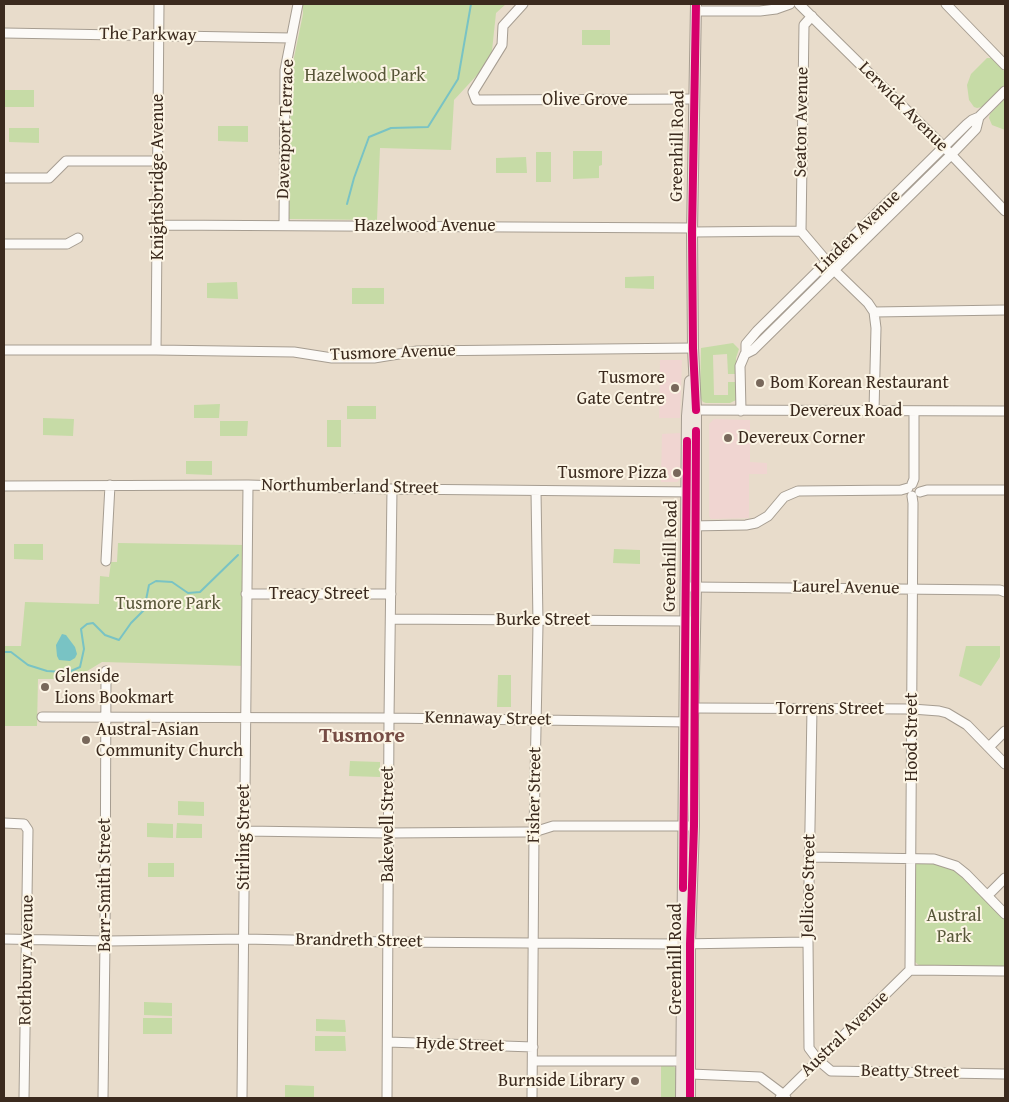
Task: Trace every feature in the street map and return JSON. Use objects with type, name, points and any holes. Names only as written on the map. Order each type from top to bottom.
[{"type":"main road","name":"Greenhill Road","points":[[681,1098],[686,1061],[689,826],[688,722],[692,526],[692,230],[696,7]]},
{"type":"main road","name":"Greenhill Road","points":[[688,722],[694,708],[690,621]]},
{"type":"main road","name":"Greenhill Road","points":[[686,1061],[690,1074],[690,1098]]},
{"type":"street","name":"Knightsbridge Avenue","points":[[156,350],[159,4]]},
{"type":"street","name":"Davenport Terrace","points":[[284,226],[285,70],[298,4]]},
{"type":"street","name":"Olive Grove","points":[[523,4],[503,26],[502,46],[473,92],[476,100],[694,99]]},
{"type":"street","points":[[696,7],[760,11],[776,9],[790,4]]},
{"type":"street","name":"Lerwick Avenue","points":[[799,4],[1005,211]]},
{"type":"street","points":[[946,4],[1005,65]]},
{"type":"street","name":"Seaton Avenue","points":[[801,231],[804,25],[812,16]]},
{"type":"street","name":"The Parkway","points":[[4,33],[292,38]]},
{"type":"street","name":"Linden Avenue","points":[[746,353],[746,344],[763,325],[970,122],[978,117],[1005,91]]},
{"type":"street","name":"Linden Avenue","points":[[741,411],[740,366],[742,358],[746,353],[753,350],[835,271],[951,155],[976,129],[978,117]]},
{"type":"street","points":[[4,178],[48,178],[66,161],[158,161]]},
{"type":"street","name":"Hazelwood Avenue","points":[[158,225],[801,231]]},
{"type":"street","points":[[801,231],[835,271],[868,302],[874,312],[876,328],[874,411]]},
{"type":"street","points":[[4,244],[67,244],[78,238]]},
{"type":"street","points":[[874,312],[1005,310]]},
{"type":"street","points":[[763,325],[771,332]]},
{"type":"street","name":"Tusmore Avenue","points":[[4,350],[294,352],[332,358],[374,358],[418,351],[693,348]]},
{"type":"street","name":"Devereux Road","points":[[692,410],[1005,411]]},
{"type":"street","name":"Hood Street","points":[[910,970],[914,412]]},
{"type":"street","points":[[106,561],[110,484]]},
{"type":"street","name":"Northumberland Street","points":[[4,486],[110,484],[248,485],[392,489],[692,492]]},
{"type":"street","name":"Stirling Street","points":[[242,1098],[248,485]]},
{"type":"street","name":"Bakewell Street","points":[[387,1098],[392,489]]},
{"type":"street","points":[[692,526],[746,525],[756,523],[768,516],[784,497],[798,491],[1005,490]]},
{"type":"street","name":"Fisher Street","points":[[532,1098],[538,620],[536,491]]},
{"type":"street","name":"Laurel Avenue","points":[[691,587],[913,589],[1005,592]]},
{"type":"street","name":"Treacy Street","points":[[246,594],[391,594]]},
{"type":"street","name":"Burke Street","points":[[391,619],[690,621]]},
{"type":"street","name":"Barr-Smith Street","points":[[103,1098],[106,671]]},
{"type":"street","name":"Torrens Street","points":[[694,708],[912,708],[947,713],[966,725],[1005,764]]},
{"type":"street","name":"Jellicoe Street","points":[[812,709],[808,942],[809,1048],[818,1060]]},
{"type":"street","name":"Kennaway Street","points":[[42,717],[389,718],[688,722]]},
{"type":"street","points":[[989,747],[1005,731]]},
{"type":"street","name":"Rothbury Avenue","points":[[4,823],[24,824],[28,830],[24,1098]]},
{"type":"street","points":[[244,832],[534,832],[553,826],[689,826]]},
{"type":"street","points":[[809,857],[934,859],[956,866],[988,895],[1005,914]]},
{"type":"street","points":[[988,895],[1005,878]]},
{"type":"street","name":"Brandreth Street","points":[[4,939],[105,941],[244,939],[686,944],[808,942]]},
{"type":"street","points":[[910,970],[1005,972]]},
{"type":"street","name":"Austral Avenue","points":[[783,1097],[910,970]]},
{"type":"street","name":"Hyde Street","points":[[388,1042],[533,1047]]},
{"type":"street","name":"Beatty Street","points":[[818,1060],[831,1071],[1005,1074]]},
{"type":"street","points":[[533,1061],[686,1061]]},
{"type":"street","points":[[690,1074],[760,1077],[783,1097]]},
{"type":"shaded area","points":[[660,360],[682,360],[680,418],[659,418]]},
{"type":"shaded area","points":[[714,419],[750,420],[750,462],[767,463],[767,474],[749,474],[749,518],[711,519],[709,516],[709,424]]},
{"type":"shaded area","points":[[680,433],[680,479],[677,482],[661,482],[662,434]]},
{"type":"green space","name":"Hazelwood Park","points":[[303,4],[506,4],[496,13],[491,60],[454,100],[451,150],[380,148],[377,220],[289,219],[291,72],[303,14]]},
{"type":"green space","points":[[582,30],[610,30],[610,45],[582,45]]},
{"type":"green space","points":[[987,58],[991,58],[1005,72],[1005,86],[982,107],[977,108],[969,100],[967,85],[971,74]]},
{"type":"green space","points":[[5,90],[34,90],[34,107],[5,107]]},
{"type":"green space","points":[[1005,98],[1005,130],[992,125],[989,118],[990,114]]},
{"type":"green space","points":[[218,126],[248,126],[248,142],[218,141]]},
{"type":"green space","points":[[9,128],[39,128],[39,143],[9,142]]},
{"type":"green space","points":[[573,151],[602,151],[602,165],[599,166],[599,178],[573,179]]},
{"type":"green space","points":[[536,152],[551,152],[551,182],[536,182]]},
{"type":"green space","points":[[526,157],[527,173],[496,173],[496,158]]},
{"type":"green space","points":[[654,276],[654,289],[625,288],[625,277]]},
{"type":"green space","points":[[237,282],[238,299],[207,298],[207,283]]},
{"type":"green space","points":[[352,288],[384,288],[384,304],[352,304]]},
{"type":"green space","points":[[733,343],[739,349],[736,358],[736,374],[728,374],[727,354],[713,355],[714,395],[728,395],[728,382],[736,382],[736,400],[730,403],[703,402],[700,397],[701,348]]},
{"type":"green space","points":[[220,404],[219,418],[194,418],[194,405]]},
{"type":"green space","points":[[347,406],[376,406],[376,419],[347,419]]},
{"type":"green space","points":[[43,418],[74,419],[73,436],[43,435]]},
{"type":"green space","points":[[327,420],[341,420],[341,447],[327,447]]},
{"type":"green space","points":[[220,421],[248,421],[247,436],[220,436]]},
{"type":"green space","points":[[186,461],[212,461],[212,475],[186,474]]},
{"type":"green space","name":"Tusmore Park","points":[[118,543],[247,545],[246,666],[102,662],[74,679],[38,679],[37,726],[4,726],[4,646],[21,646],[25,602],[99,604],[100,576],[109,577],[111,562],[117,562]]},
{"type":"green space","points":[[14,544],[43,544],[43,560],[14,559]]},
{"type":"green space","points":[[614,549],[640,550],[640,564],[613,563]]},
{"type":"green space","points":[[966,646],[1000,646],[1000,657],[981,686],[959,676]]},
{"type":"green space","points":[[498,675],[511,675],[511,707],[497,707]]},
{"type":"green space","points":[[350,761],[380,762],[380,777],[349,776]]},
{"type":"green space","points":[[178,801],[204,802],[204,816],[178,815]]},
{"type":"green space","points":[[147,823],[173,824],[173,838],[147,837]]},
{"type":"green space","points":[[177,823],[202,824],[202,838],[176,838]]},
{"type":"green space","name":"Austral Park","points":[[914,861],[932,861],[955,870],[1005,919],[1005,968],[920,966],[915,962]]},
{"type":"green space","points":[[148,863],[174,863],[174,877],[148,877]]},
{"type":"green space","points":[[144,1002],[172,1003],[172,1016],[144,1015]]},
{"type":"green space","points":[[143,1018],[172,1018],[172,1034],[143,1034]]},
{"type":"green space","points":[[316,1019],[345,1020],[346,1032],[316,1031]]},
{"type":"green space","points":[[315,1036],[345,1036],[346,1051],[315,1051]]},
{"type":"green space","points":[[661,1065],[671,1065],[678,1069],[678,1098],[661,1098]]},
{"type":"green space","points":[[285,1085],[314,1086],[314,1098],[285,1098]]},
{"type":"water","points":[[62,634],[66,635],[75,647],[77,654],[70,661],[59,660],[57,656],[56,645]]},
{"type":"waterway","points":[[347,204],[369,137],[391,128],[428,127],[458,79],[471,4]]},
{"type":"waterway","points":[[4,652],[11,652],[28,665],[47,671],[71,671],[80,667],[84,649],[81,629],[87,624],[93,623],[105,635],[119,640],[131,623],[144,610],[149,585],[156,581],[172,582],[188,593],[200,592],[238,555]]},
{"type":"cycle path","points":[[696,4],[692,232],[693,348],[696,410]]},
{"type":"cycle path","points":[[690,1098],[690,944],[694,826],[696,431]]},
{"type":"cycle path","points":[[683,888],[687,441]]},
{"type":"place","name":"Bom Korean Restaurant","points":[[760,383]]},
{"type":"place","name":"Tusmore Gate Centre","points":[[675,388]]},
{"type":"place","name":"Devereux Corner","points":[[728,438]]},
{"type":"place","name":"Tusmore Pizza","points":[[677,473]]},
{"type":"place","name":"Glenside Lions Bookmart","points":[[45,687]]},
{"type":"place","name":"Austral-Asian Community Church","points":[[86,740]]},
{"type":"place","name":"Burnside Library","points":[[635,1081]]},
{"type":"district","name":"Tusmore","points":[[362,736]]}]
